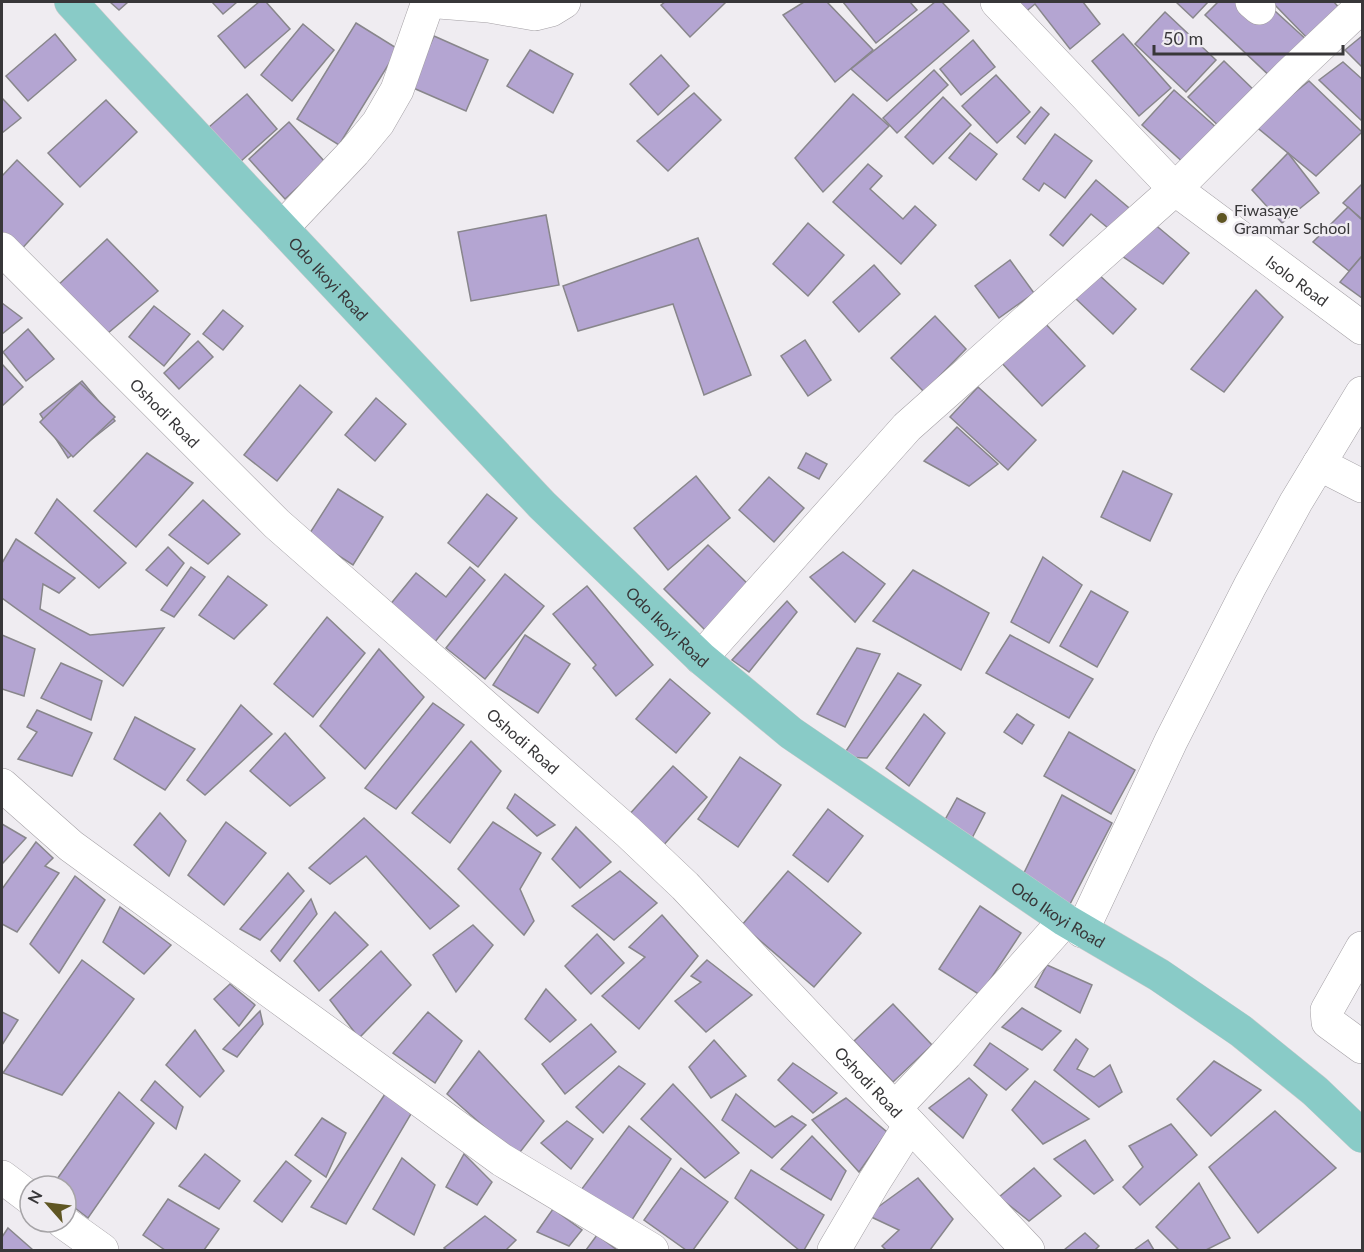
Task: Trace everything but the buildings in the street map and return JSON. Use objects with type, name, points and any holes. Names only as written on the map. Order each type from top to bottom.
[{"type":"main road","name":"Odo Ikoyi Road","points":[[70,2],[542,505],[701,658],[791,733],[1074,926],[1159,975],[1241,1031],[1315,1091],[1362,1136]]},
{"type":"street","points":[[282,228],[354,152],[378,123],[396,90],[428,2]]},
{"type":"street","points":[[440,2],[489,6],[535,14],[551,10],[564,2]]},
{"type":"street","name":"Isolo Road","points":[[997,2],[1175,189],[1362,328]]},
{"type":"street","points":[[701,658],[907,427],[1175,189],[1362,6]]},
{"type":"street","name":"Oshodi Road","points":[[2,249],[277,524],[628,832],[685,886],[1028,1251]]},
{"type":"street","points":[[834,1251],[874,1182],[902,1116],[946,1054],[1074,926],[1250,586],[1296,502],[1362,393]]},
{"type":"street","points":[[1319,464],[1362,486]]},
{"type":"street","points":[[2,785],[71,846],[502,1160],[652,1251]]},
{"type":"street","points":[[1362,948],[1327,1010],[1326,1017],[1328,1022],[1362,1047]]},
{"type":"street","points":[[2,1177],[18,1189]]},
{"type":"street","points":[[78,1233],[102,1251]]},
{"type":"place","name":"Fiwasaye Grammar School","points":[[1222,218]]}]
